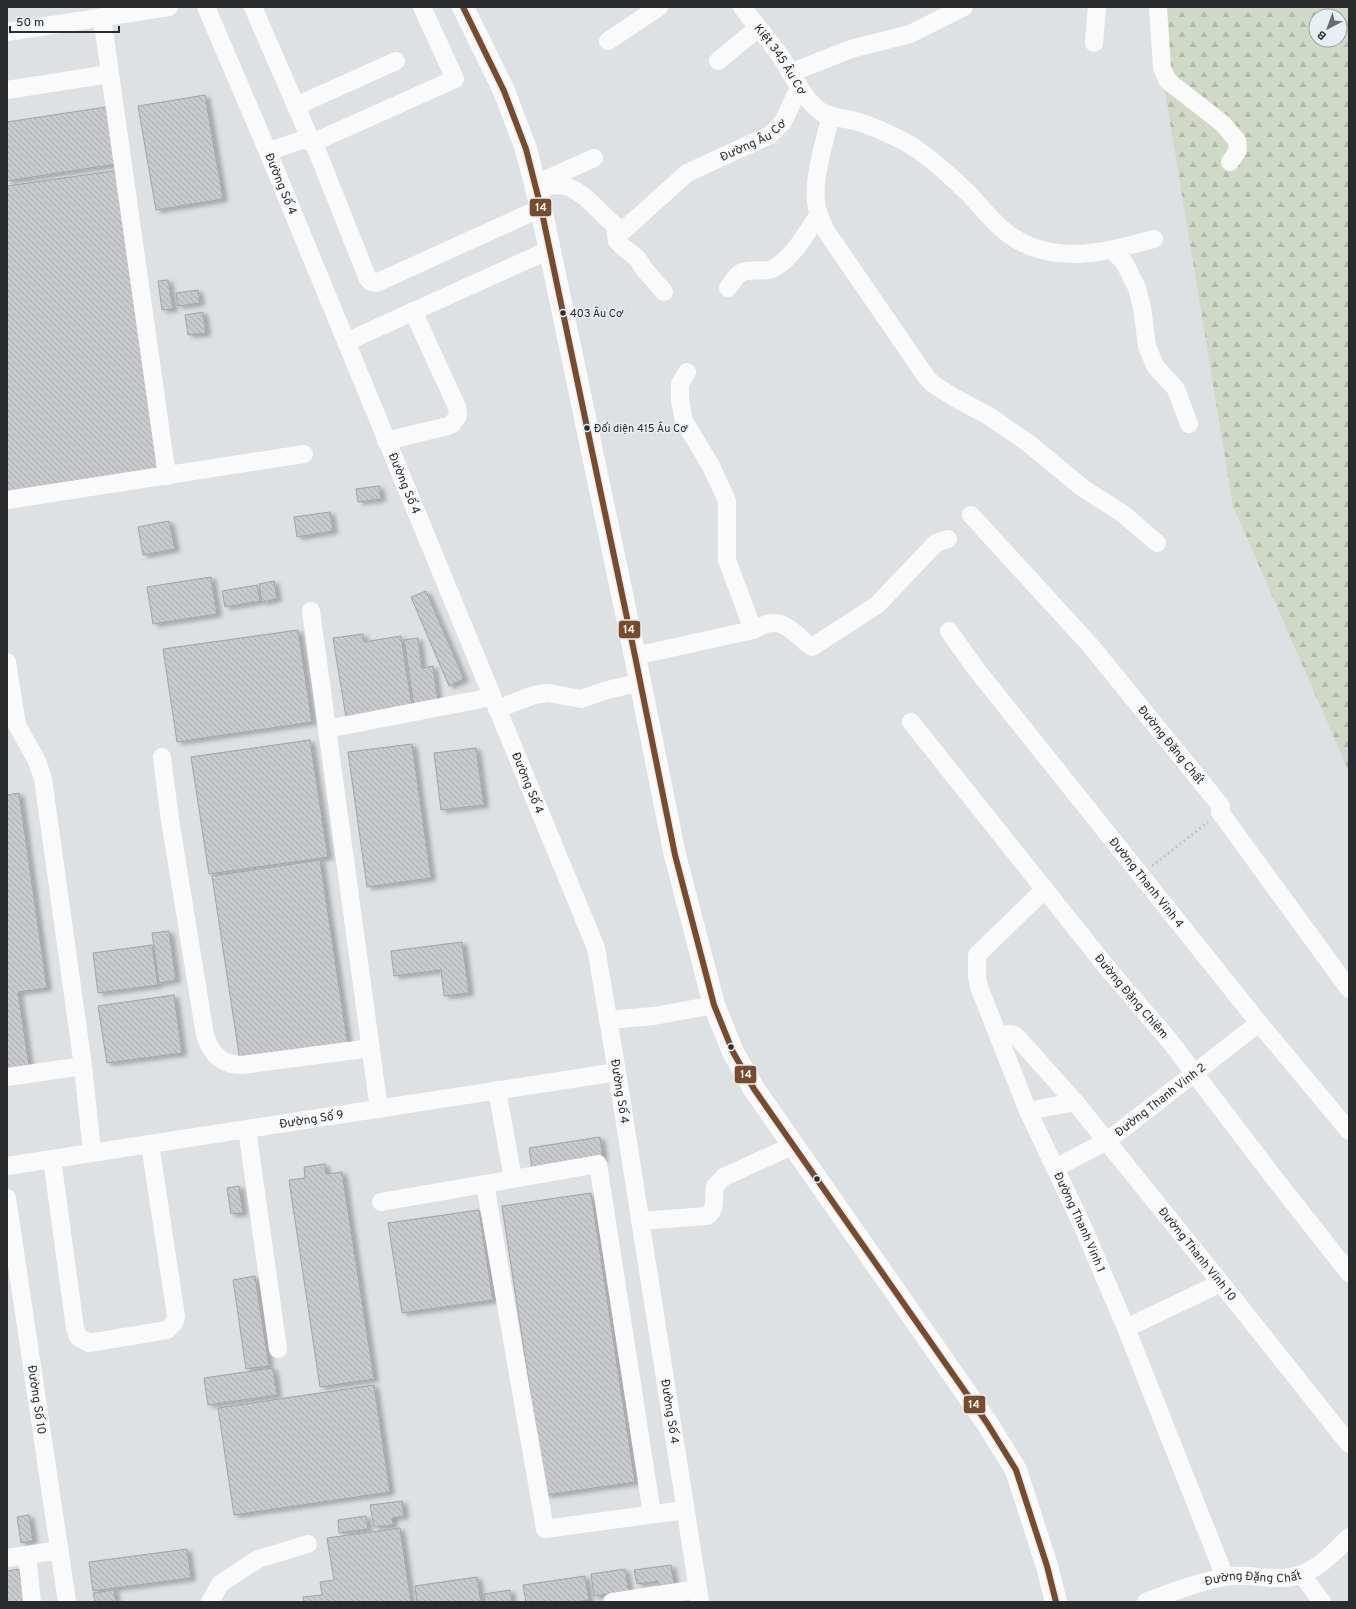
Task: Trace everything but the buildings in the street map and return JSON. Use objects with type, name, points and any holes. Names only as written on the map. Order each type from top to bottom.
[{"type":"main road","points":[[463,7],[504,91],[526,149],[537,194],[635,656],[675,855],[714,1005],[736,1058],[754,1089],[987,1423],[1016,1470],[1045,1559],[1056,1602]]},
{"type":"street","points":[[7,32],[169,7]]},
{"type":"street","name":"Đường Số 4","points":[[206,7],[268,152],[596,948],[617,1072],[699,1595]]},
{"type":"street","points":[[253,7],[312,143],[315,146],[368,279],[371,282],[376,283],[537,194],[594,158]]},
{"type":"street","points":[[312,143],[455,79],[422,7]]},
{"type":"street","points":[[608,41],[659,7]]},
{"type":"street","name":"Kiệt 345 Âu Cơ","points":[[742,7],[780,56],[795,80],[826,113]]},
{"type":"street","points":[[795,80],[851,49],[910,34],[964,7]]},
{"type":"street","points":[[1094,43],[1097,7]]},
{"type":"street","points":[[1158,7],[1162,68],[1165,77],[1175,88],[1222,123],[1231,132],[1237,141],[1238,150],[1230,162]]},
{"type":"street","points":[[102,17],[167,476]]},
{"type":"street","points":[[718,61],[758,28]]},
{"type":"street","points":[[296,106],[396,61]]},
{"type":"street","points":[[7,90],[110,74]]},
{"type":"street","name":"Đường Âu Cơ","points":[[615,226],[625,229],[687,173],[770,135],[783,122],[795,80]]},
{"type":"street","points":[[1154,239],[1112,250],[1082,255],[1058,254],[1029,245],[1011,236],[949,175],[916,149],[856,121],[826,113],[816,191],[817,208],[819,214],[826,231],[927,378],[933,384],[955,398],[989,416],[1028,443],[1084,488],[1122,513],[1157,542]]},
{"type":"street","points":[[268,152],[304,139],[312,143]]},
{"type":"street","points":[[537,194],[558,185],[573,190],[591,202],[615,226],[617,241],[638,259],[644,269],[664,292]]},
{"type":"street","points":[[728,288],[736,277],[743,271],[762,271],[775,268],[790,256],[819,214]]},
{"type":"street","points":[[346,342],[549,250]]},
{"type":"street","points":[[1112,250],[1124,262],[1136,288],[1142,307],[1147,346],[1155,366],[1176,389],[1189,424]]},
{"type":"street","points":[[386,441],[448,426],[452,424],[458,416],[457,407],[413,311]]},
{"type":"street","points":[[687,372],[680,384],[681,408],[684,421],[711,466],[727,500],[727,560],[754,630]]},
{"type":"street","points":[[7,500],[304,454]]},
{"type":"street","name":"Đường Đặng Chất","points":[[971,515],[1090,645],[1221,806],[1220,812],[1349,989]]},
{"type":"street","points":[[635,656],[754,630],[774,622],[784,624],[812,647],[877,605],[936,544],[948,538]]},
{"type":"street","points":[[311,611],[379,1108]]},
{"type":"street","name":"Đường Thanh Vinh 4","points":[[949,631],[976,669],[1259,1023],[1349,1131]]},
{"type":"street","points":[[7,662],[17,725],[38,761],[43,779],[82,1066],[92,1152]]},
{"type":"street","points":[[327,729],[548,693],[581,699],[604,691],[640,682]]},
{"type":"street","name":"Đường Đặng Chiêm","points":[[911,722],[1109,970],[1169,1040],[1349,1273]]},
{"type":"street","points":[[162,757],[170,820],[205,1035],[211,1050],[227,1064],[242,1065],[371,1048]]},
{"type":"street","name":"Đường Thanh Vinh 1","points":[[1045,889],[977,956],[977,976],[979,987],[1028,1111],[1083,1227],[1126,1328],[1225,1577]]},
{"type":"street","points":[[608,1020],[654,1016],[714,1005]]},
{"type":"street","name":"Đường Thanh Vinh 2","points":[[1055,1168],[1107,1141],[1259,1023]]},
{"type":"street","name":"Đường Thanh Vinh 10","points":[[999,1036],[1008,1034],[1017,1037],[1075,1102],[1349,1444]]},
{"type":"street","points":[[7,1077],[82,1066]]},
{"type":"street","name":"Đường Số 9","points":[[7,1166],[617,1072]]},
{"type":"street","points":[[497,1090],[513,1179]]},
{"type":"street","points":[[1028,1111],[1075,1102]]},
{"type":"street","points":[[247,1129],[278,1349]]},
{"type":"street","points":[[52,1159],[75,1328],[78,1336],[89,1343],[167,1330],[174,1323],[176,1316],[150,1144]]},
{"type":"street","points":[[640,1221],[707,1216],[711,1214],[714,1206],[715,1186],[724,1177],[794,1145]]},
{"type":"street","points":[[381,1202],[598,1164],[652,1514]]},
{"type":"street","points":[[485,1184],[545,1528],[686,1510]]},
{"type":"street","name":"Đường Số 10","points":[[7,1198],[67,1602]]},
{"type":"street","points":[[1126,1328],[1221,1283]]},
{"type":"street","name":"Đường Đặng Chất","points":[[1146,1602],[1184,1588],[1225,1577],[1243,1575],[1283,1578],[1302,1575],[1319,1566],[1349,1537]]},
{"type":"street","points":[[210,1602],[220,1584],[258,1559],[308,1544]]},
{"type":"street","points":[[7,1558],[60,1550]]},
{"type":"street","points":[[27,1555],[32,1602]]},
{"type":"street","points":[[1302,1575],[1322,1602]]},
{"type":"street","points":[[612,1602],[699,1595]]},
{"type":"path","points":[[1141,875],[1220,812]]},
{"type":"green space","points":[[1157,7],[1349,7],[1349,772],[1233,506],[1154,25]]},
{"type":"transit line","name":"14","points":[[463,7],[504,91],[526,149],[541,208],[675,855],[714,1005],[733,1052],[754,1089],[987,1423],[1016,1470],[1047,1566],[1056,1602]]},
{"type":"place","name":"403 Âu Cơ","points":[[563,313]]},
{"type":"place","name":"Đối diện 415 Âu Cơ","points":[[587,428]]}]
